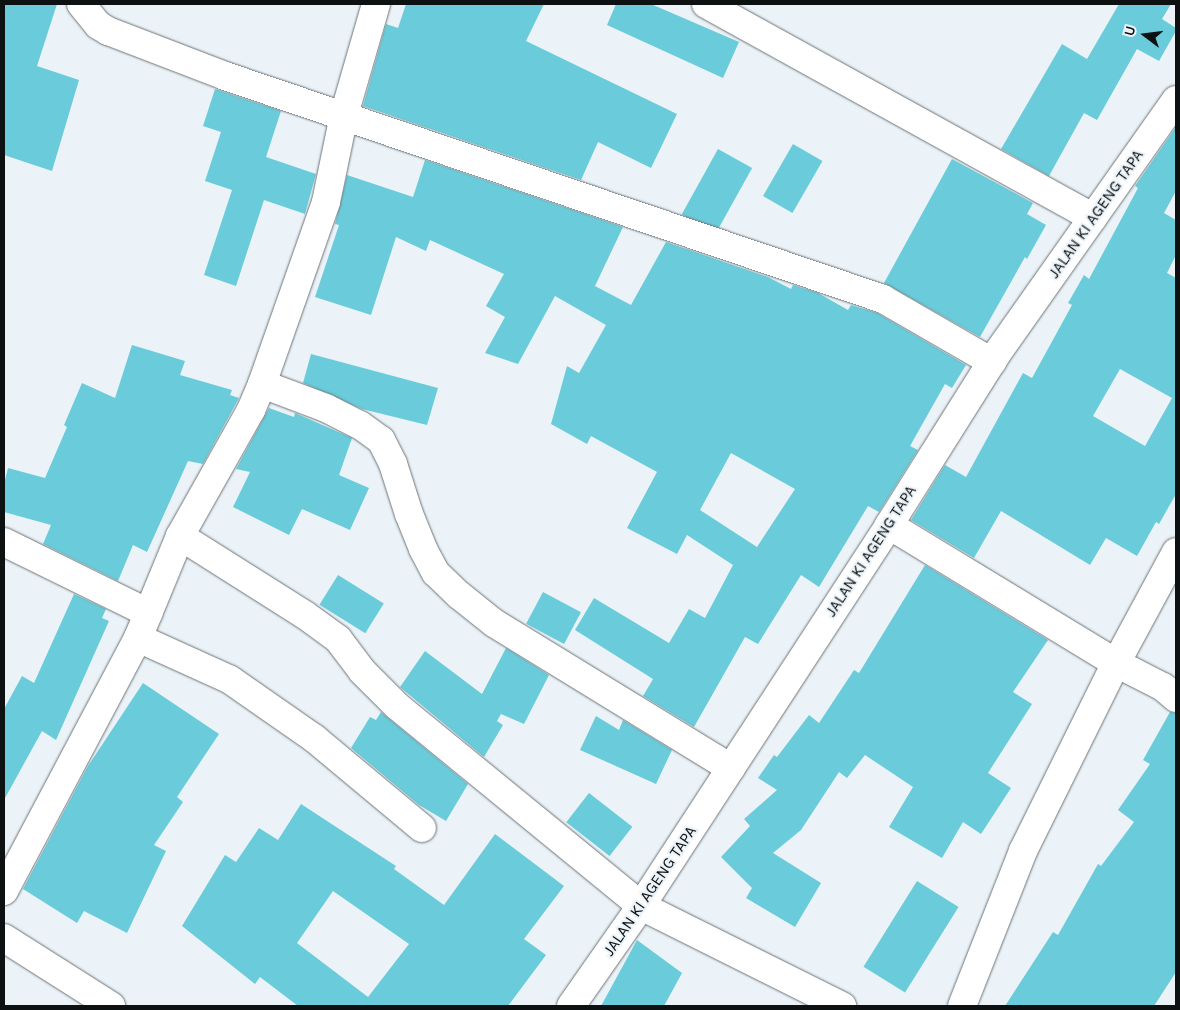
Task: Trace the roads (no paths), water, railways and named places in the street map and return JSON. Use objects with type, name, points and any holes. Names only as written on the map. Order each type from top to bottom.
[{"type":"street","points":[[81,4],[98,25],[108,31],[226,76],[883,299],[992,362]]},
{"type":"street","points":[[8,883],[138,638],[180,536],[251,410],[262,384],[326,202],[344,115],[376,4]]},
{"type":"street","points":[[706,4],[1093,218]]},
{"type":"street","name":"JALAN KI AGENG TAPA","points":[[571,1006],[641,906],[889,525],[992,362],[1176,100]]},
{"type":"street","points":[[262,384],[326,408],[360,426],[381,440],[393,464],[409,514],[423,549],[436,572],[459,595],[494,622],[731,768]]},
{"type":"street","points":[[889,525],[1170,693]]},
{"type":"street","points":[[180,536],[305,615],[338,639],[362,672],[397,706],[641,906],[842,1006]]},
{"type":"street","points":[[4,542],[148,613]]},
{"type":"street","points":[[962,1006],[1023,851],[1127,668],[1176,552]]},
{"type":"street","points":[[138,638],[229,679],[315,739],[422,828]]},
{"type":"street","points":[[4,938],[111,1006]]}]
